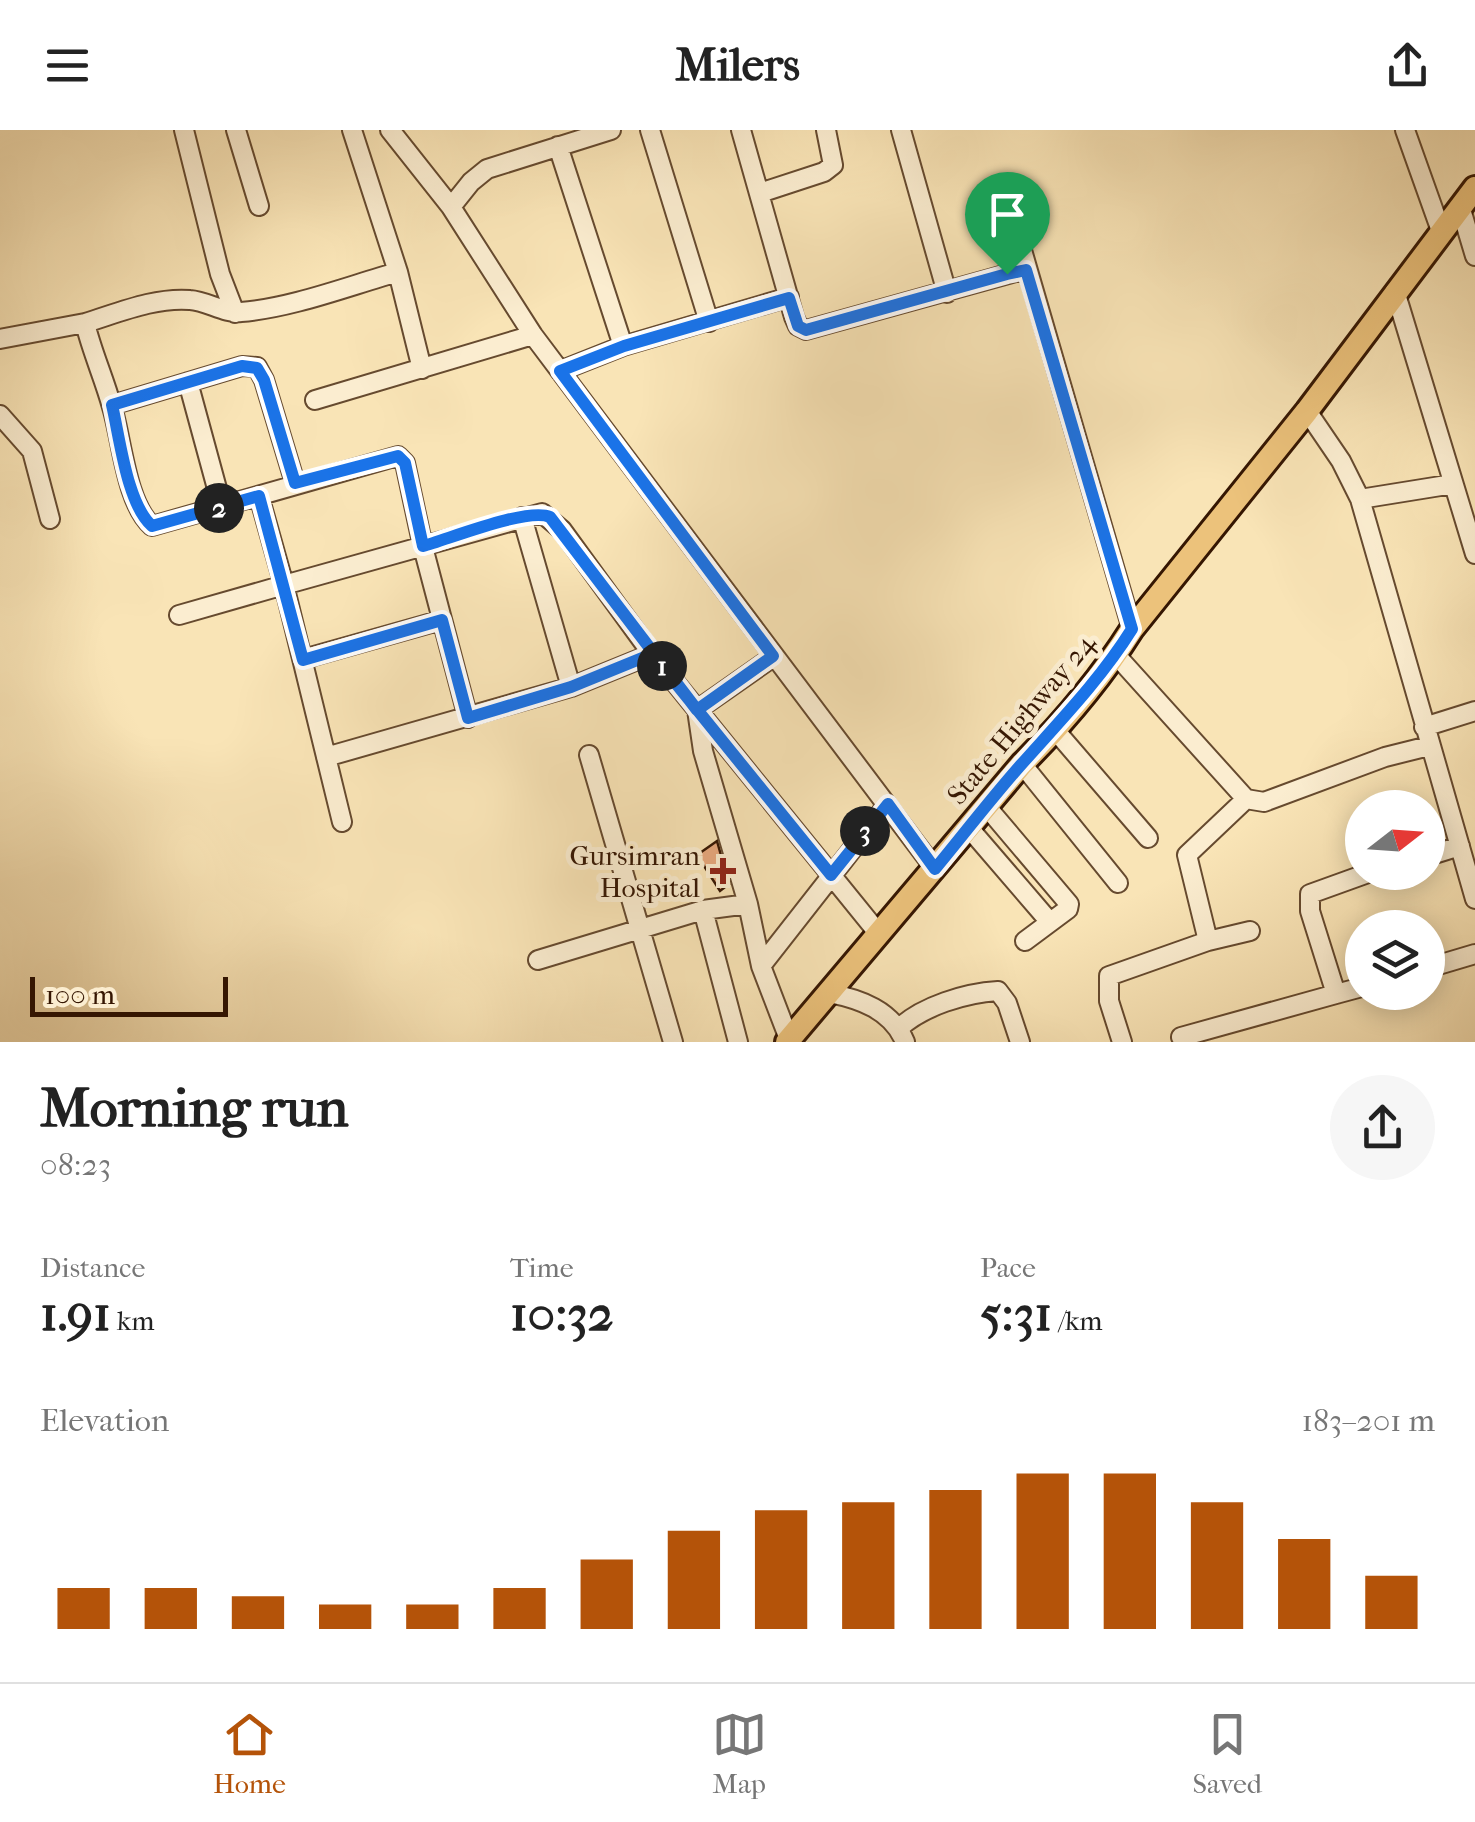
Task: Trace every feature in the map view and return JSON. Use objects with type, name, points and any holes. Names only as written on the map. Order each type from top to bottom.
[{"type":"main road","name":"State Highway 24","points":[[788,1040],[1055,730],[1307,412],[1468,197]]},
{"type":"street","points":[[185,130],[220,274],[235,313]]},
{"type":"street","points":[[236,130],[260,206]]},
{"type":"street","points":[[352,130],[398,272],[422,369]]},
{"type":"street","points":[[390,130],[450,207],[533,335],[935,869]]},
{"type":"street","points":[[450,207],[488,169],[610,130]]},
{"type":"street","points":[[650,130],[708,322]]},
{"type":"street","points":[[741,130],[798,326],[806,330],[1026,270]]},
{"type":"street","points":[[760,192],[824,172],[833,165],[826,130]]},
{"type":"street","points":[[901,130],[947,293]]},
{"type":"street","points":[[1405,130],[1442,231]]},
{"type":"street","points":[[558,146],[624,346]]},
{"type":"street","points":[[1468,197],[1475,256]]},
{"type":"street","points":[[1008,202],[1132,629]]},
{"type":"street","points":[[0,339],[85,323],[148,304],[187,299],[235,313],[268,309],[398,272]]},
{"type":"street","points":[[1396,292],[1475,554]]},
{"type":"street","points":[[560,371],[624,346],[789,298]]},
{"type":"street","points":[[85,323],[142,518],[152,526],[398,456],[405,463],[468,718]]},
{"type":"street","points":[[315,400],[533,335]]},
{"type":"street","points":[[112,405],[242,366],[257,368],[295,483]]},
{"type":"street","points":[[188,382],[222,507]]},
{"type":"street","points":[[1307,412],[1340,460],[1360,499],[1475,899]]},
{"type":"street","points":[[0,416],[32,452],[50,519]]},
{"type":"street","points":[[1360,499],[1453,484]]},
{"type":"street","points":[[259,496],[342,822]]},
{"type":"street","points":[[178,615],[542,514],[562,530],[652,654],[879,934]]},
{"type":"street","points":[[522,517],[571,687]]},
{"type":"street","points":[[303,660],[442,620]]},
{"type":"street","points":[[326,758],[571,687],[652,654]]},
{"type":"street","points":[[1116,654],[1246,799],[1255,803],[1385,757],[1429,746]]},
{"type":"street","points":[[697,710],[773,656]]},
{"type":"street","points":[[697,710],[703,751],[748,904],[761,966],[788,1040]]},
{"type":"street","points":[[1424,727],[1475,710]]},
{"type":"street","points":[[1055,730],[1148,838]]},
{"type":"street","points":[[589,755],[673,1042]]},
{"type":"street","points":[[1022,764],[1118,883]]},
{"type":"street","points":[[1208,941],[1187,855],[1246,799]]},
{"type":"street","points":[[761,966],[888,804]]},
{"type":"street","points":[[986,806],[1070,904],[1026,941]]},
{"type":"street","points":[[969,828],[1049,922]]},
{"type":"street","points":[[1445,851],[1460,846]]},
{"type":"street","points":[[1336,994],[1310,911],[1310,894],[1345,882]]},
{"type":"street","points":[[538,960],[703,910],[748,904]]},
{"type":"street","points":[[703,910],[738,1042]]},
{"type":"street","points":[[1122,1042],[1109,1001],[1109,976],[1208,941],[1250,931]]},
{"type":"street","points":[[1445,963],[1475,954]]},
{"type":"street","points":[[828,993],[857,998],[902,1035],[912,1017],[981,992],[998,991],[1007,1003],[1020,1042]]},
{"type":"street","points":[[1181,1036],[1345,992]]},
{"type":"street","points":[[1234,1021],[1240,1042]]},
{"type":"building","points":[[717,841],[729,884],[720,891],[697,855]]},
{"type":"place","name":"Gursimran Hospital","points":[[723,871]]},
{"type":"route","points":[[1007,274],[806,330],[798,326],[789,298],[624,346],[560,371],[773,656],[697,710],[550,517],[522,517],[423,546],[405,463],[398,456],[295,483],[257,368],[242,366],[112,405],[134,494],[142,518],[152,526],[259,496],[303,660],[442,620],[468,718],[571,687],[652,654],[697,710],[831,875],[888,804],[935,869],[1055,730],[1132,629],[1026,270],[1007,274]]}]
